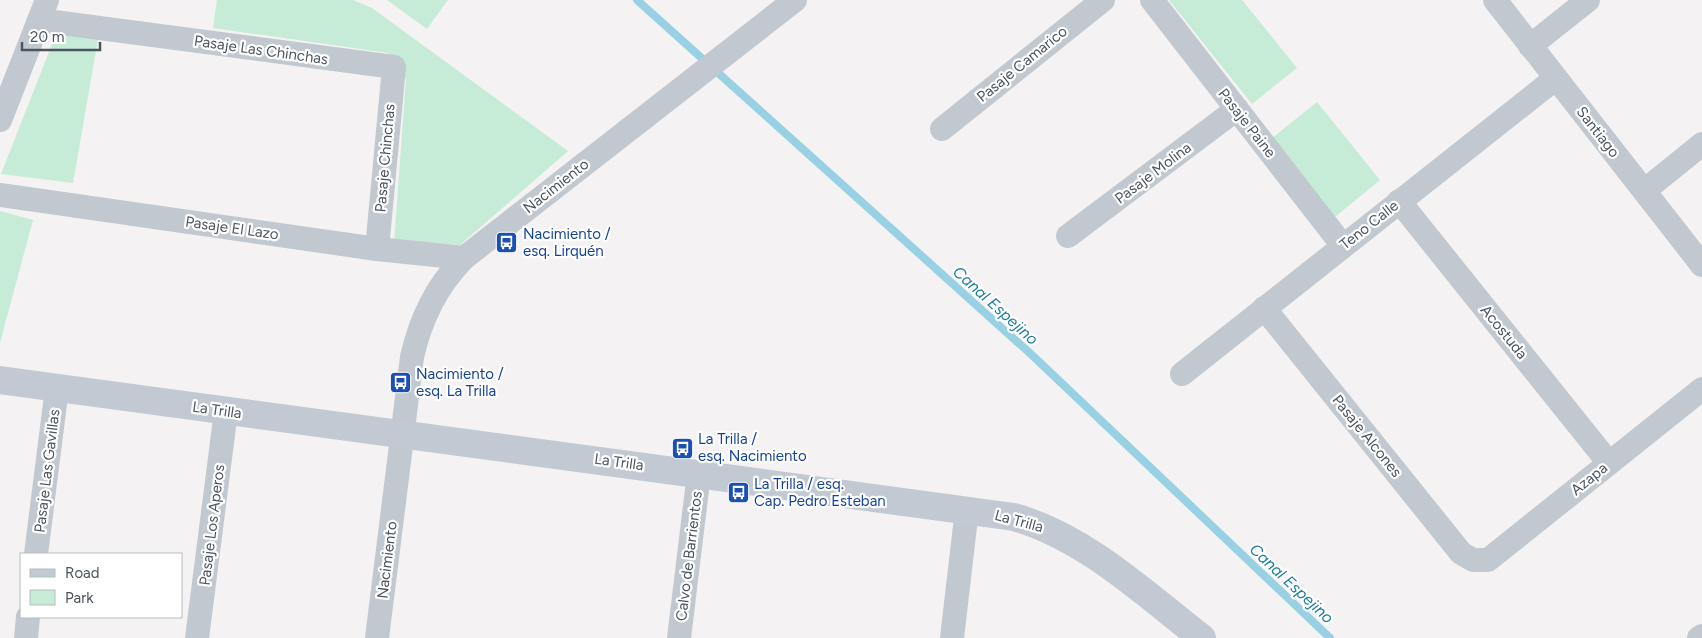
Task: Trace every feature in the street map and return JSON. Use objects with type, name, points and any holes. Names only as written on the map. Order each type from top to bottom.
[{"type":"street","name":"Nacimiento","points":[[377,638],[412,357],[420,328],[431,300],[451,271],[464,258],[795,0]]},
{"type":"street","name":"Pasaje Camarico","points":[[942,129],[1103,0]]},
{"type":"street","name":"Pasaje Paine","points":[[1152,0],[1343,246]]},
{"type":"street","name":"Santiago","points":[[1495,0],[1702,265]]},
{"type":"street","points":[[1530,46],[1588,0]]},
{"type":"street","points":[[0,120],[43,10]]},
{"type":"street","name":"Pasaje Las Chinchas","points":[[43,10],[394,67]]},
{"type":"street","name":"Pasaje Chinchas","points":[[377,250],[394,67]]},
{"type":"street","name":"Teno Calle","points":[[1182,374],[1556,78]]},
{"type":"street","name":"Pasaje Molina","points":[[1068,236],[1237,109]]},
{"type":"street","points":[[1644,191],[1702,144]]},
{"type":"street","name":"Pasaje El Lazo","points":[[0,195],[377,250],[464,258]]},
{"type":"street","name":"Acostuda","points":[[1399,201],[1609,463]]},
{"type":"street","name":"Pasaje Alcones","points":[[1264,308],[1461,553],[1473,560]]},
{"type":"street","name":"La Trilla","points":[[0,380],[967,509],[1014,517],[1059,533],[1078,544],[1202,638]]},
{"type":"street","name":"Pasaje Las Gavillas","points":[[36,553],[57,388]]},
{"type":"street","name":"Azapa","points":[[1473,560],[1488,560],[1702,389]]},
{"type":"street","name":"Pasaje Los Aperos","points":[[197,638],[226,411]]},
{"type":"street","name":"Calvo de Barrientos","points":[[679,638],[699,474]]},
{"type":"street","points":[[952,638],[967,509]]},
{"type":"street","points":[[26,638],[28,618]]},
{"type":"green space","points":[[217,0],[353,0],[372,8],[568,151],[460,245],[394,243],[406,79],[388,53],[213,28]]},
{"type":"green space","points":[[387,0],[448,0],[427,29]]},
{"type":"green space","points":[[1169,0],[1242,0],[1297,68],[1252,104]]},
{"type":"green space","points":[[56,34],[98,39],[73,183],[1,174]]},
{"type":"green space","points":[[1317,102],[1380,180],[1335,217],[1271,139]]},
{"type":"green space","points":[[0,211],[33,220],[0,343]]},
{"type":"waterway","name":"Canal Espejino","points":[[637,0],[1033,356],[1330,638]]},
{"type":"place","name":"Nacimiento / esq. Lirquén","points":[[507,243]]},
{"type":"place","name":"Nacimiento / esq. La Trilla","points":[[400,383]]},
{"type":"place","name":"La Trilla / esq. Nacimiento","points":[[682,448]]},
{"type":"place","name":"La Trilla / esq. Cap. Pedro Esteban","points":[[738,493]]}]
